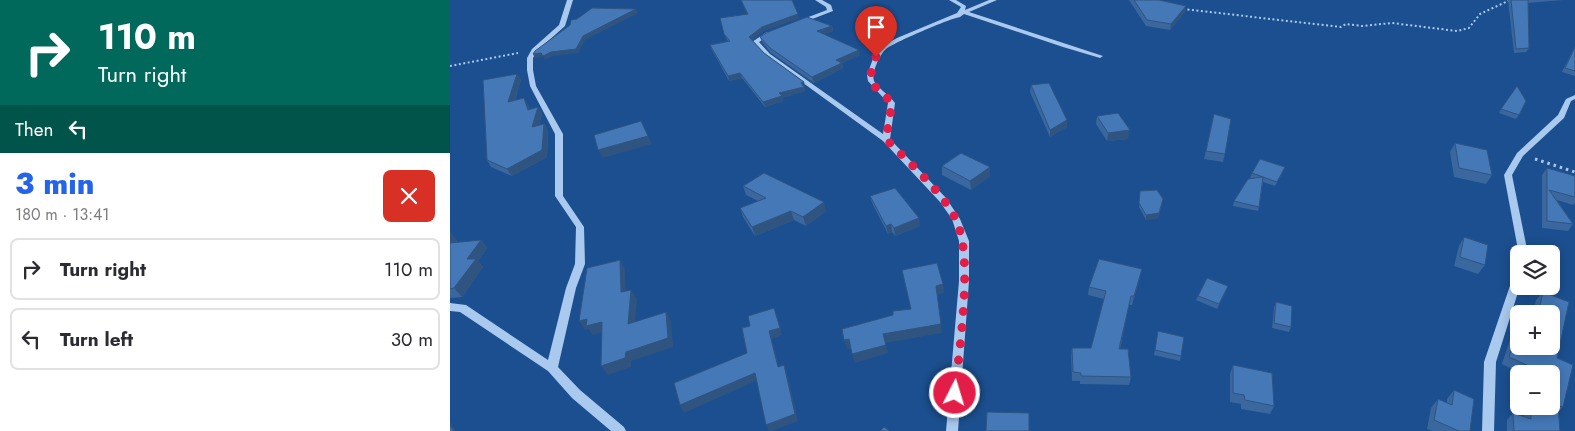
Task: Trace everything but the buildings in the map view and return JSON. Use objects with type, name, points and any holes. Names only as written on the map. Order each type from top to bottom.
[{"type":"street","points":[[552,368],[571,288],[580,264],[580,227],[559,196],[559,134],[533,86],[530,58],[534,50],[562,26],[570,0]]},
{"type":"street","points":[[793,24],[830,11],[828,6],[818,0]]},
{"type":"street","points":[[952,0],[964,7],[957,16]]},
{"type":"street","points":[[886,139],[892,103],[870,81],[876,57],[884,47],[899,39],[994,0]]},
{"type":"street","points":[[966,13],[1100,56]]},
{"type":"street","points":[[775,31],[766,34],[755,42],[768,56],[886,139],[943,200],[956,219],[964,242],[964,281],[952,431]]},
{"type":"street","points":[[1521,245],[1508,174],[1520,155],[1560,116],[1568,100],[1575,98]]},
{"type":"street","points":[[1488,431],[1490,362],[1512,295]]},
{"type":"street","points":[[450,307],[462,308],[552,368],[576,394],[620,431]]},
{"type":"path","points":[[1182,9],[1302,21],[1341,27],[1346,24],[1362,26],[1392,23],[1457,31],[1470,28],[1480,14],[1510,0]]},
{"type":"path","points":[[450,66],[534,50]]},
{"type":"path","points":[[1520,155],[1575,172]]},
{"type":"route","points":[[876,57],[870,81],[892,103],[886,139],[943,200],[956,219],[964,242],[964,281],[955,393]]}]
